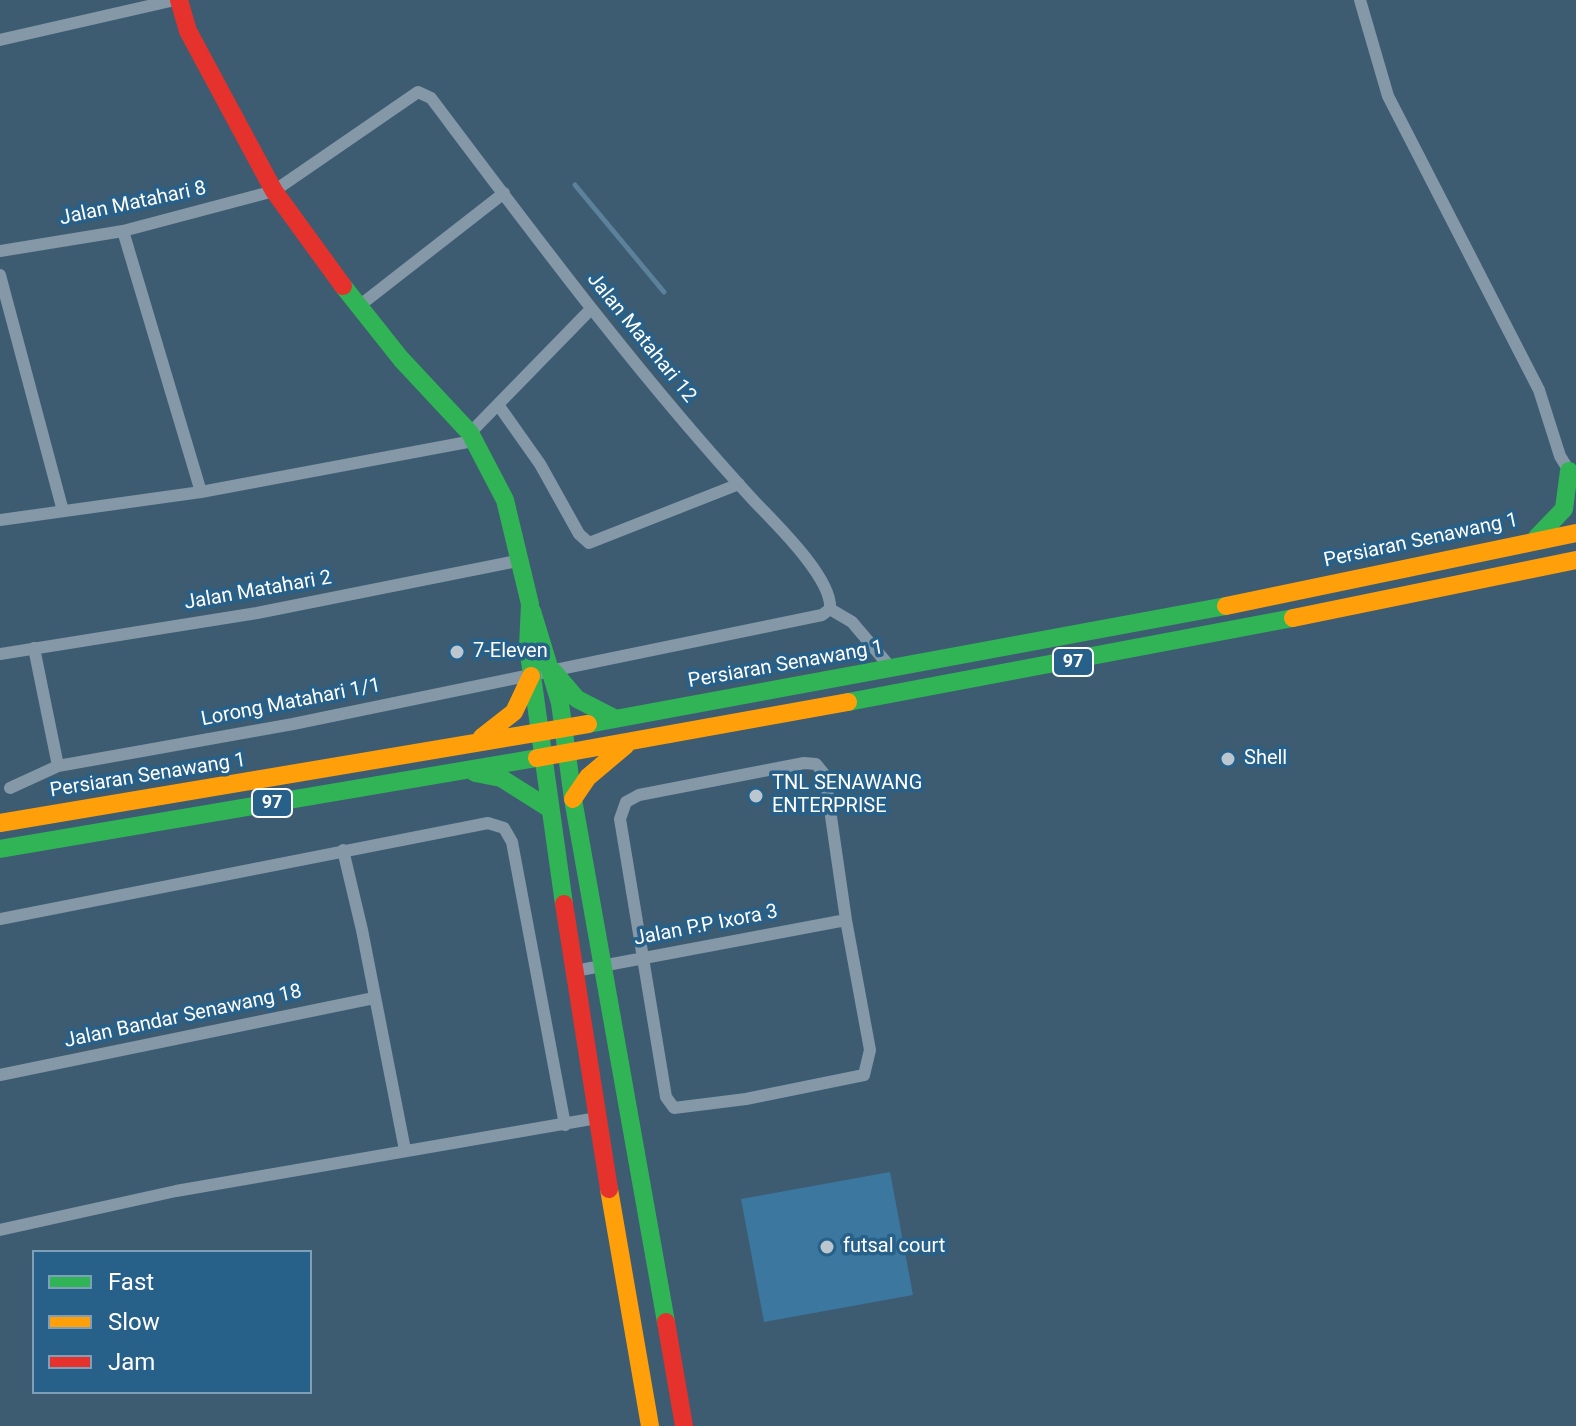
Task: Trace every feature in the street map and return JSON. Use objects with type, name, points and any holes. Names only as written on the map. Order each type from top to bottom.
[{"type":"main road","points":[[177,0],[188,31],[274,191],[401,359],[472,437],[505,500],[522,560],[530,604],[553,671],[564,727],[573,799],[684,1426]]},
{"type":"main road","points":[[1532,540],[1558,521],[1570,499],[1574,477]]},
{"type":"main road","name":"Persiaran Senawang 1","points":[[0,823],[540,733],[1147,622],[1576,533]]},
{"type":"main road","name":"97","points":[[0,849],[568,753],[1121,653],[1576,560]]},
{"type":"main road","points":[[1549,565],[1576,573]]},
{"type":"main road","points":[[530,604],[528,647],[550,809],[597,1118],[650,1426]]},
{"type":"main road","points":[[553,671],[577,699],[614,718]]},
{"type":"main road","points":[[468,745],[504,725],[522,705],[531,676]]},
{"type":"main road","points":[[573,799],[595,770],[633,741]]},
{"type":"main road","points":[[465,771],[501,778],[550,809]]},
{"type":"street","points":[[0,40],[177,0]]},
{"type":"street","points":[[1360,0],[1388,96],[1539,390],[1560,456],[1574,477]]},
{"type":"street","name":"Jalan Matahari 8","points":[[0,251],[123,231],[274,191],[418,92]]},
{"type":"street","name":"Jalan Matahari 12","points":[[418,92],[431,98],[591,309],[694,436],[796,545],[831,598],[830,609]]},
{"type":"street","points":[[359,306],[504,193]]},
{"type":"street","points":[[123,231],[201,492]]},
{"type":"street","points":[[0,275],[63,511]]},
{"type":"street","points":[[0,520],[201,492],[472,437],[591,309]]},
{"type":"street","points":[[499,406],[540,464],[579,534],[589,543],[739,484]]},
{"type":"street","name":"Jalan Matahari 2","points":[[0,654],[257,613],[522,560]]},
{"type":"street","points":[[830,609],[852,622],[891,668]]},
{"type":"street","name":"Lorong Matahari 1/1","points":[[10,788],[58,766],[531,676],[822,615],[830,609]]},
{"type":"street","points":[[34,648],[58,766]]},
{"type":"street","points":[[804,763],[816,764],[825,775],[846,920],[870,1050],[864,1075],[674,1108],[666,1097],[620,819],[626,802],[639,795],[804,763]]},
{"type":"street","points":[[0,919],[488,823],[504,828],[512,842],[565,1125]]},
{"type":"street","points":[[343,850],[405,1150]]},
{"type":"street","name":"Jalan P.P Ixora 3","points":[[575,971],[846,920]]},
{"type":"street","name":"Jalan Bandar Senawang 18","points":[[0,1075],[374,998]]},
{"type":"street","points":[[0,1230],[176,1191],[597,1118]]},
{"type":"shaded area","name":"futsal court","points":[[890,1172],[913,1295],[764,1322],[741,1199]]},
{"type":"waterway","points":[[575,185],[664,292]]},
{"type":"traffic: fast","points":[[343,286],[401,359],[470,433],[505,500],[530,604],[528,647],[564,904]]},
{"type":"traffic: fast","points":[[1537,537],[1564,509],[1569,471]]},
{"type":"traffic: fast","points":[[588,724],[1226,606]]},
{"type":"traffic: fast","points":[[532,611],[560,703],[573,799],[666,1322]]},
{"type":"traffic: fast","points":[[848,702],[1293,618]]},
{"type":"traffic: fast","points":[[553,671],[577,699],[614,718]]},
{"type":"traffic: fast","points":[[0,849],[537,758]]},
{"type":"traffic: fast","points":[[475,773],[501,778],[550,809]]},
{"type":"traffic: slow","points":[[1226,606],[1576,533]]},
{"type":"traffic: slow","points":[[1293,618],[1576,560]]},
{"type":"traffic: slow","points":[[482,737],[514,712],[531,676]]},
{"type":"traffic: slow","points":[[537,758],[848,702]]},
{"type":"traffic: slow","points":[[0,823],[588,724]]},
{"type":"traffic: slow","points":[[573,799],[588,777],[626,745]]},
{"type":"traffic: slow","points":[[609,1189],[650,1426]]},
{"type":"traffic: jam","points":[[179,0],[188,31],[274,191],[343,286]]},
{"type":"traffic: jam","points":[[564,904],[609,1189]]},
{"type":"traffic: jam","points":[[666,1322],[684,1426]]},
{"type":"place","name":"7-Eleven","points":[[457,652]]},
{"type":"place","name":"Shell","points":[[1228,759]]},
{"type":"place","name":"TNL SENAWANG ENTERPRISE","points":[[756,796]]},
{"type":"place","name":"futsal court","points":[[827,1247]]}]
